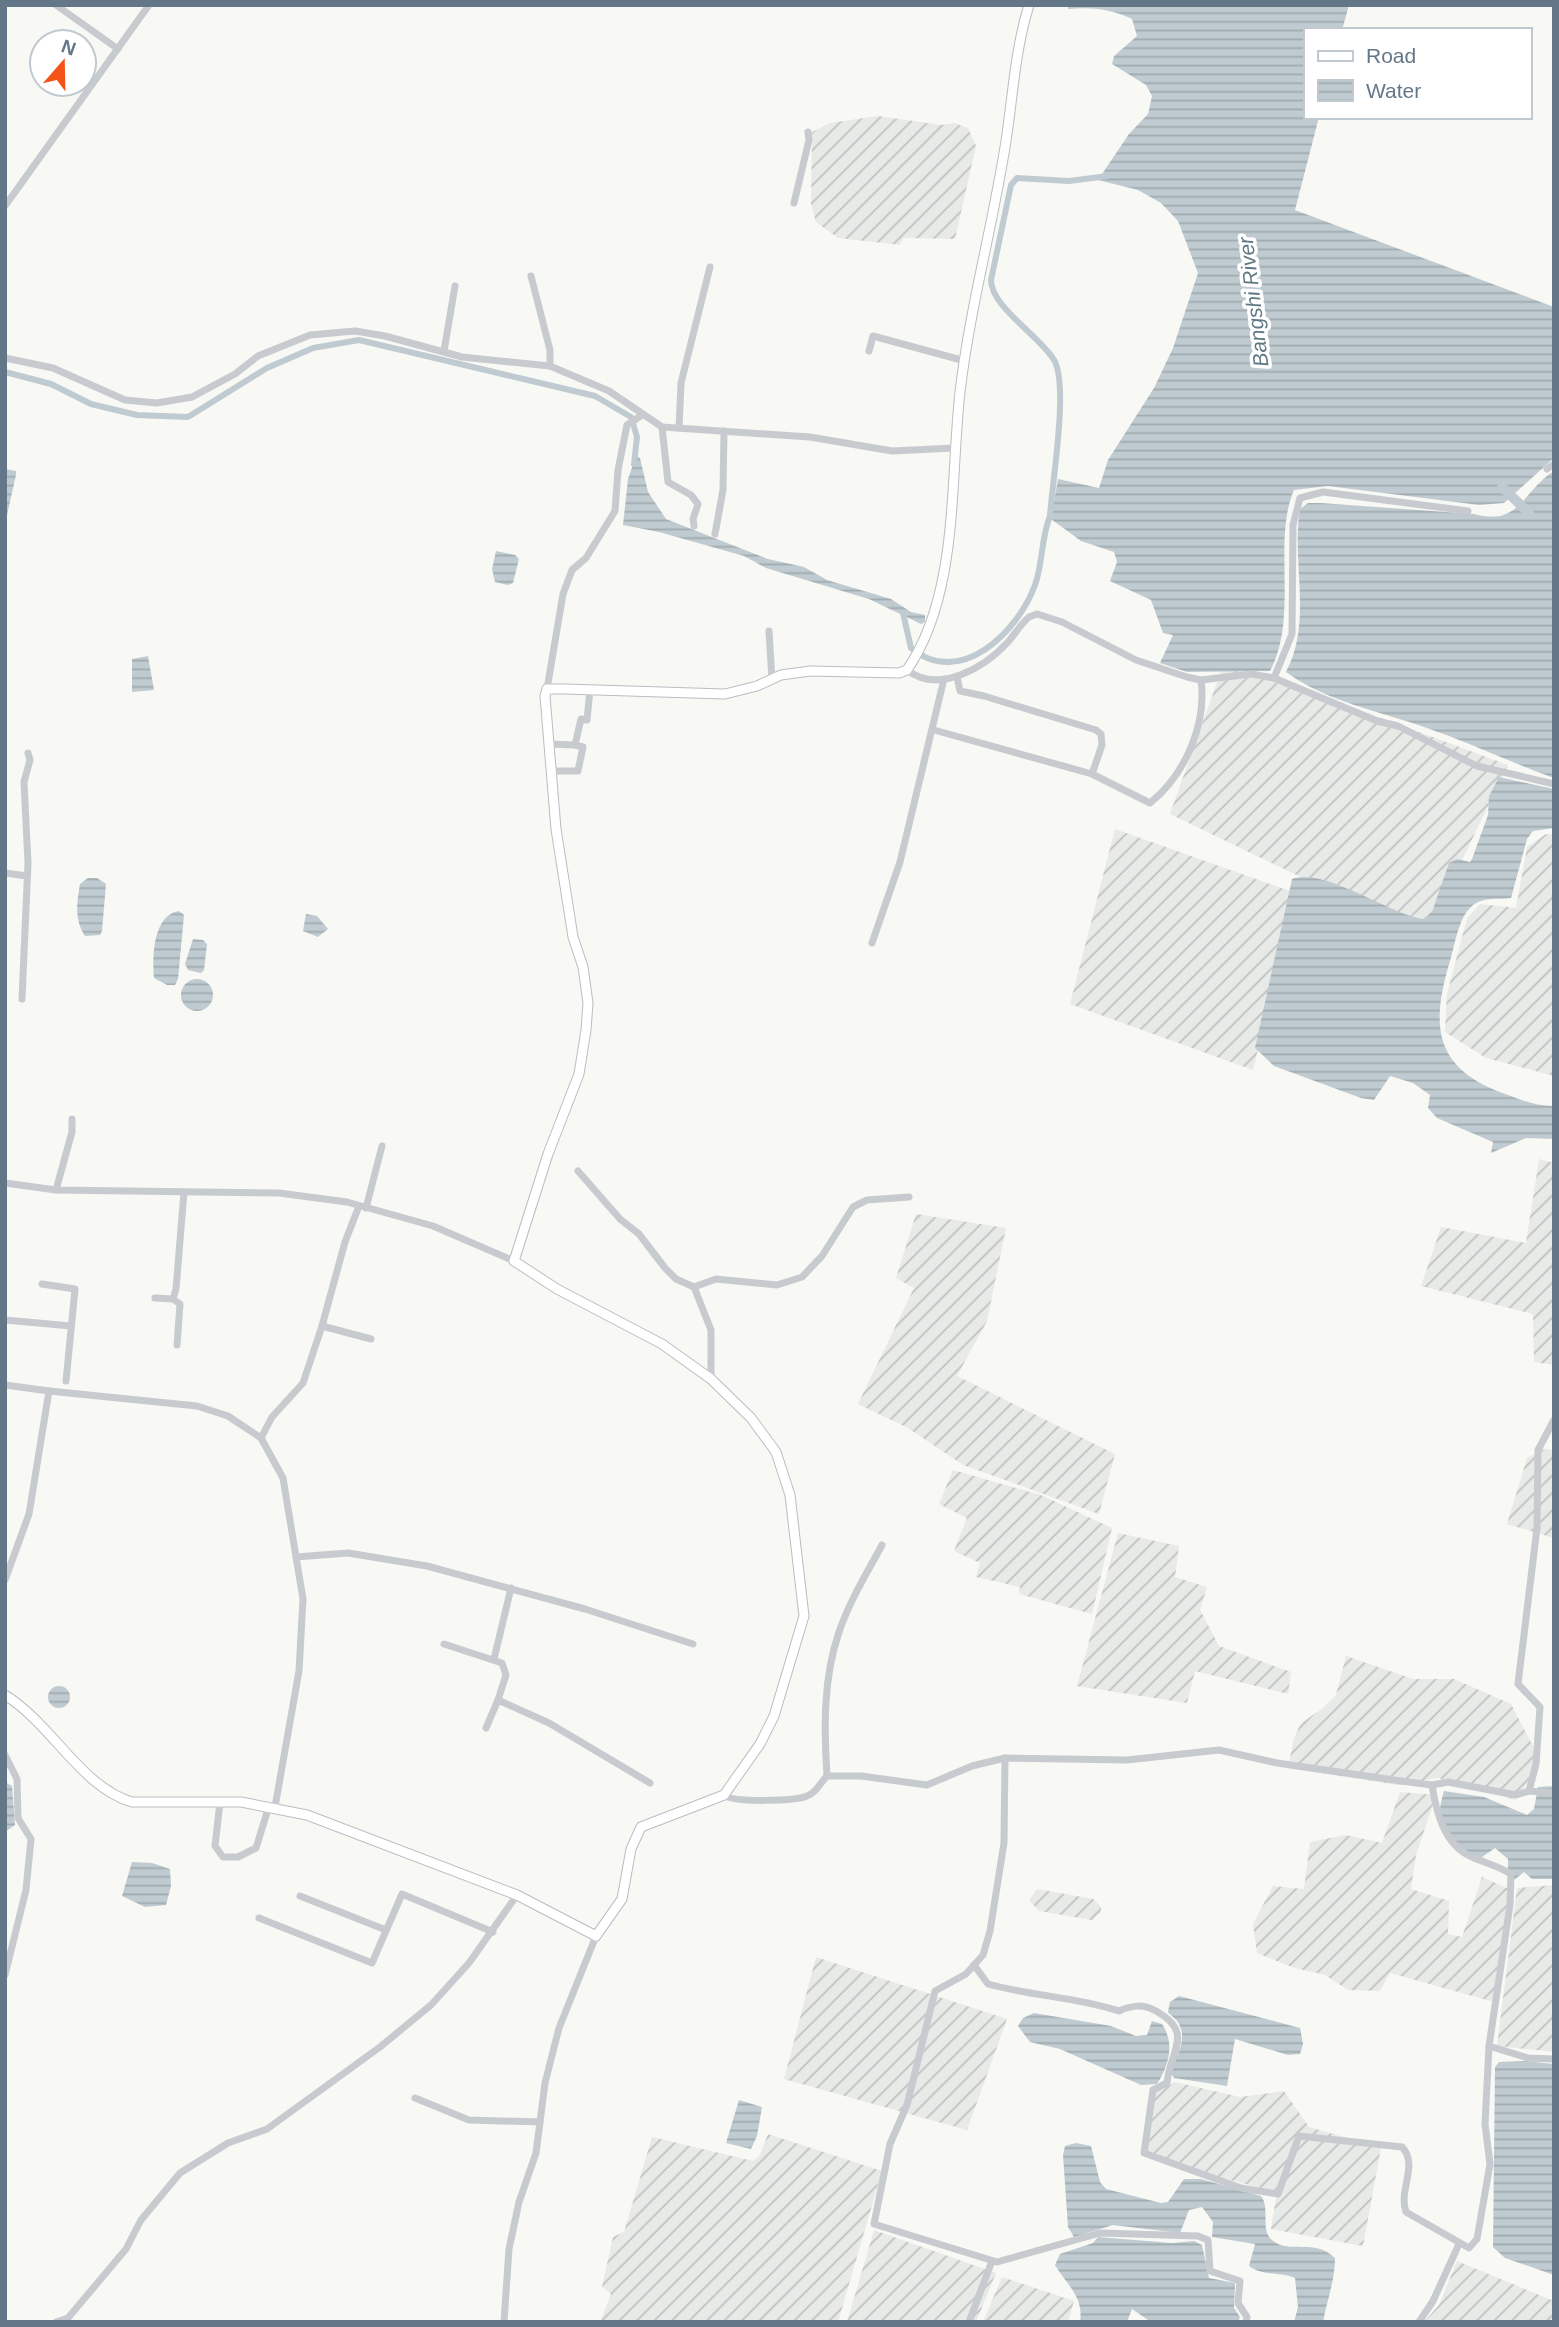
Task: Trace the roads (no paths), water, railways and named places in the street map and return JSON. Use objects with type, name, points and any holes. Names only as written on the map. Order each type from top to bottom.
[{"type":"main road","points":[[5,1695],[41,1722],[102,1788],[116,1797],[132,1802],[220,1802],[272,1806],[327,1822],[521,1897],[596,1936],[622,1899],[631,1849],[641,1827],[724,1795],[760,1744],[774,1716],[804,1616],[784,1471],[763,1432],[711,1379],[662,1344],[557,1289],[514,1261],[548,1154],[579,1074],[586,1030],[587,1003],[583,967],[573,937],[556,829],[553,771],[544,702],[547,689],[725,694],[810,671],[899,673],[909,667],[921,641],[948,560],[954,448],[965,361],[1006,140],[1017,51],[1029,5]]},
{"type":"street","points":[[56,5],[118,49]]},
{"type":"street","points":[[5,206],[149,5]]},
{"type":"street","points":[[794,203],[810,139],[808,132]]},
{"type":"street","points":[[679,428],[681,383],[710,267]]},
{"type":"street","points":[[531,276],[550,350],[550,366]]},
{"type":"street","points":[[444,351],[455,286]]},
{"type":"street","points":[[5,358],[53,368],[125,400],[157,403],[192,397],[235,374],[258,356],[310,335],[355,331],[462,357],[550,366],[610,391],[640,415],[662,427],[838,440],[892,451],[954,448]]},
{"type":"street","points":[[869,351],[873,336],[965,361]]},
{"type":"street","points":[[547,689],[563,594],[572,570],[586,558],[615,512],[618,470],[627,425],[640,415]]},
{"type":"street","points":[[662,427],[667,482],[691,495],[698,504],[692,519],[694,526]]},
{"type":"street","points":[[715,534],[723,490],[724,431]]},
{"type":"street","points":[[1274,678],[1292,634],[1293,526],[1300,498],[1323,492],[1468,511]]},
{"type":"street","points":[[909,667],[924,678],[957,677],[990,657],[1029,617],[1037,614],[1062,622],[1136,660],[1201,680],[1251,674],[1274,678],[1377,721],[1398,726],[1477,766],[1554,784]]},
{"type":"street","points":[[769,631],[772,680]]},
{"type":"street","points":[[957,677],[960,691],[1096,730],[1101,734],[1102,746],[1092,774]]},
{"type":"street","points":[[872,943],[900,862],[934,730],[944,679]]},
{"type":"street","points":[[934,730],[1092,774],[1150,803],[1177,775],[1200,721],[1205,705],[1201,680]]},
{"type":"street","points":[[575,746],[581,719],[587,720],[590,690]]},
{"type":"street","points":[[548,744],[583,747],[578,771],[553,771]]},
{"type":"street","points":[[22,999],[27,876],[24,782],[30,760],[28,752]]},
{"type":"street","points":[[5,873],[27,876]]},
{"type":"street","points":[[56,1189],[72,1132],[72,1119]]},
{"type":"street","points":[[261,1438],[272,1417],[303,1383],[345,1242],[363,1207],[382,1146]]},
{"type":"street","points":[[578,1171],[620,1219],[639,1234],[665,1268],[676,1279],[694,1287],[716,1279],[738,1279],[777,1285],[803,1277],[822,1256],[853,1207],[867,1200],[909,1197]]},
{"type":"street","points":[[5,1183],[56,1189],[279,1193],[363,1207],[433,1226],[514,1261]]},
{"type":"street","points":[[173,1299],[184,1192]]},
{"type":"street","points":[[42,1284],[75,1289],[66,1381]]},
{"type":"street","points":[[694,1287],[711,1330],[711,1379]]},
{"type":"street","points":[[155,1298],[173,1299],[180,1304],[177,1345]]},
{"type":"street","points":[[5,1320],[71,1326]]},
{"type":"street","points":[[322,1326],[372,1339]]},
{"type":"street","points":[[5,1385],[197,1406],[228,1416],[261,1438],[284,1478],[303,1599],[299,1671],[272,1806],[256,1848],[239,1857],[223,1857],[215,1846],[220,1802]]},
{"type":"street","points":[[5,1580],[29,1514],[49,1391]]},
{"type":"street","points":[[1529,1791],[1536,1764],[1540,1707],[1518,1684],[1537,1528],[1538,1450],[1554,1420]]},
{"type":"street","points":[[724,1795],[736,1800],[802,1797],[815,1791],[827,1776],[825,1703],[829,1670],[848,1609],[882,1545]]},
{"type":"street","points":[[296,1557],[348,1553],[427,1566],[511,1588],[693,1644]]},
{"type":"street","points":[[494,1660],[511,1588]]},
{"type":"street","points":[[444,1644],[494,1660],[505,1667],[504,1685],[486,1728]]},
{"type":"street","points":[[498,1700],[549,1723],[650,1783]]},
{"type":"street","points":[[827,1776],[862,1776],[927,1785],[972,1766],[1005,1758],[1127,1760],[1219,1750],[1277,1763],[1432,1785],[1448,1783],[1516,1794],[1529,1791],[1554,1793]]},
{"type":"street","points":[[5,1755],[17,1779],[18,1818],[31,1839],[26,1890],[5,1975]]},
{"type":"street","points":[[1005,1758],[1004,1843],[990,1931],[983,1955],[966,1975],[936,1991],[907,2105],[890,2144],[874,2224],[997,2262],[1100,2233],[1198,2236],[1208,2240],[1210,2271],[1217,2276],[1240,2281],[1238,2303],[1247,2317],[1246,2322]]},
{"type":"street","points":[[974,1965],[988,1984],[1054,1998],[1097,2003],[1119,2011],[1132,2005],[1152,2009],[1174,2022],[1179,2035],[1175,2053],[1167,2083],[1153,2090],[1144,2153],[1241,2188],[1278,2194],[1299,2136],[1402,2147],[1410,2164],[1402,2200],[1406,2212],[1469,2248],[1477,2239],[1490,2164],[1485,2124],[1489,2046],[1510,1905],[1510,1874],[1498,1866],[1468,1855],[1451,1842],[1436,1808],[1432,1785]]},
{"type":"street","points":[[259,1918],[372,1963],[402,1894],[493,1932]]},
{"type":"street","points":[[300,1896],[386,1930]]},
{"type":"street","points":[[56,2322],[68,2318],[125,2249],[141,2220],[180,2173],[229,2143],[267,2129],[380,2047],[431,2005],[521,1897]]},
{"type":"street","points":[[504,2322],[509,2249],[519,2202],[536,2152],[545,2083],[559,2028],[596,1936]]},
{"type":"street","points":[[1489,2046],[1528,2058],[1554,2059]]},
{"type":"street","points":[[415,2098],[468,2120],[540,2122]]},
{"type":"street","points":[[1419,2322],[1433,2301],[1459,2244]]},
{"type":"street","points":[[969,2322],[992,2261]]},
{"type":"water","points":[[1068,5],[1349,5],[1343,28],[1304,28],[1304,119],[1318,119],[1295,210],[1554,307],[1554,458],[1504,503],[1479,505],[1328,486],[1294,490],[1285,532],[1283,627],[1270,671],[1187,672],[1160,663],[1173,635],[1163,633],[1151,600],[1110,581],[1117,562],[1114,552],[1081,541],[1051,519],[1058,479],[1099,488],[1108,460],[1154,388],[1173,348],[1198,273],[1178,221],[1161,203],[1138,190],[1098,180],[1129,134],[1148,114],[1152,96],[1146,85],[1112,64],[1114,56],[1137,36],[1132,19],[1101,10],[1068,9]]},
{"type":"water","points":[[636,456],[640,458],[648,492],[666,519],[768,559],[804,567],[827,580],[891,599],[911,612],[925,615],[925,622],[921,624],[869,599],[766,568],[744,556],[659,532],[623,525],[628,479]]},
{"type":"water","points":[[5,469],[16,471],[16,475],[5,524]]},
{"type":"water","points":[[1554,471],[1554,778],[1440,733],[1335,698],[1286,672],[1294,653],[1300,612],[1300,509],[1308,503],[1501,516],[1519,505]]},
{"type":"water","points":[[496,551],[515,555],[519,559],[513,583],[508,585],[495,582],[492,569]]},
{"type":"water","points":[[148,656],[154,690],[132,692],[132,659]]},
{"type":"water","points":[[1499,777],[1554,789],[1554,828],[1533,831],[1527,839],[1511,898],[1480,901],[1471,907],[1463,918],[1444,986],[1440,1027],[1452,1060],[1466,1073],[1484,1085],[1514,1097],[1554,1106],[1554,1139],[1526,1138],[1491,1153],[1493,1142],[1437,1118],[1428,1108],[1430,1095],[1413,1083],[1390,1076],[1374,1100],[1361,1098],[1274,1066],[1255,1048],[1292,879],[1321,879],[1423,919],[1432,912],[1449,863],[1457,859],[1470,862],[1472,859],[1488,815],[1489,796]]},
{"type":"water","points":[[88,878],[97,878],[106,884],[100,935],[85,936],[79,924],[77,904],[80,884]]},
{"type":"water","points":[[179,911],[184,915],[178,979],[175,985],[167,985],[154,978],[154,948],[164,920]]},
{"type":"water","points":[[306,914],[317,916],[328,929],[318,937],[303,931]]},
{"type":"water","points":[[193,939],[203,940],[207,944],[204,970],[201,973],[188,970],[185,964]]},
{"type":"water","points":[[197,979],[209,983],[213,995],[209,1007],[197,1011],[185,1007],[181,995],[185,983]]},
{"type":"water","points":[[59,1686],[67,1689],[70,1697],[67,1705],[59,1708],[51,1705],[48,1697],[51,1689]]},
{"type":"water","points":[[5,1782],[12,1786],[15,1825],[5,1832]]},
{"type":"water","points":[[1554,1786],[1554,1879],[1532,1879],[1524,1872],[1514,1880],[1508,1878],[1508,1859],[1495,1848],[1475,1862],[1455,1848],[1443,1833],[1440,1815],[1444,1791],[1484,1797],[1527,1815],[1534,1809],[1538,1787]]},
{"type":"water","points":[[132,1862],[152,1863],[170,1869],[171,1886],[166,1905],[145,1907],[122,1896]]},
{"type":"water","points":[[1179,1996],[1300,2028],[1303,2044],[1300,2054],[1288,2055],[1235,2039],[1227,2086],[1174,2078],[1171,2073],[1182,2037],[1178,2022],[1168,2012],[1170,2002]]},
{"type":"water","points":[[1034,2013],[1111,2026],[1136,2036],[1147,2035],[1152,2021],[1162,2024],[1169,2047],[1165,2070],[1157,2084],[1141,2085],[1060,2049],[1030,2042],[1018,2026],[1023,2018]]},
{"type":"water","points":[[1499,2062],[1554,2064],[1554,2275],[1505,2258],[1493,2247],[1495,2067]]},
{"type":"water","points":[[739,2100],[762,2107],[757,2136],[751,2149],[726,2143]]},
{"type":"water","points":[[1076,2143],[1091,2146],[1100,2182],[1106,2189],[1161,2203],[1168,2202],[1184,2179],[1201,2179],[1261,2196],[1264,2201],[1267,2231],[1273,2241],[1279,2245],[1319,2249],[1335,2258],[1323,2322],[1294,2322],[1298,2307],[1295,2278],[1261,2272],[1249,2266],[1255,2244],[1212,2237],[1213,2222],[1202,2207],[1189,2210],[1180,2233],[1113,2225],[1074,2237],[1068,2227],[1063,2155],[1065,2146]]},
{"type":"water","points":[[1098,2237],[1172,2243],[1194,2241],[1202,2245],[1209,2278],[1235,2283],[1234,2308],[1240,2317],[1238,2322],[1151,2322],[1132,2309],[1127,2322],[1080,2322],[1081,2313],[1077,2298],[1055,2265],[1060,2254],[1093,2243]]},
{"type":"waterway","points":[[903,613],[911,648],[930,659],[949,662],[985,650],[1001,636],[1027,603],[1038,577],[1050,516],[1060,390],[1054,360],[999,301],[991,280],[1011,185],[1017,178],[1069,181],[1108,176]]},
{"type":"waterway","points":[[5,372],[51,384],[91,404],[137,415],[188,417],[267,368],[313,348],[359,340],[595,396],[631,417],[637,437],[634,464]]},
{"type":"waterway","name":"Bangshi River","points":[[1502,487],[1529,513]]}]
